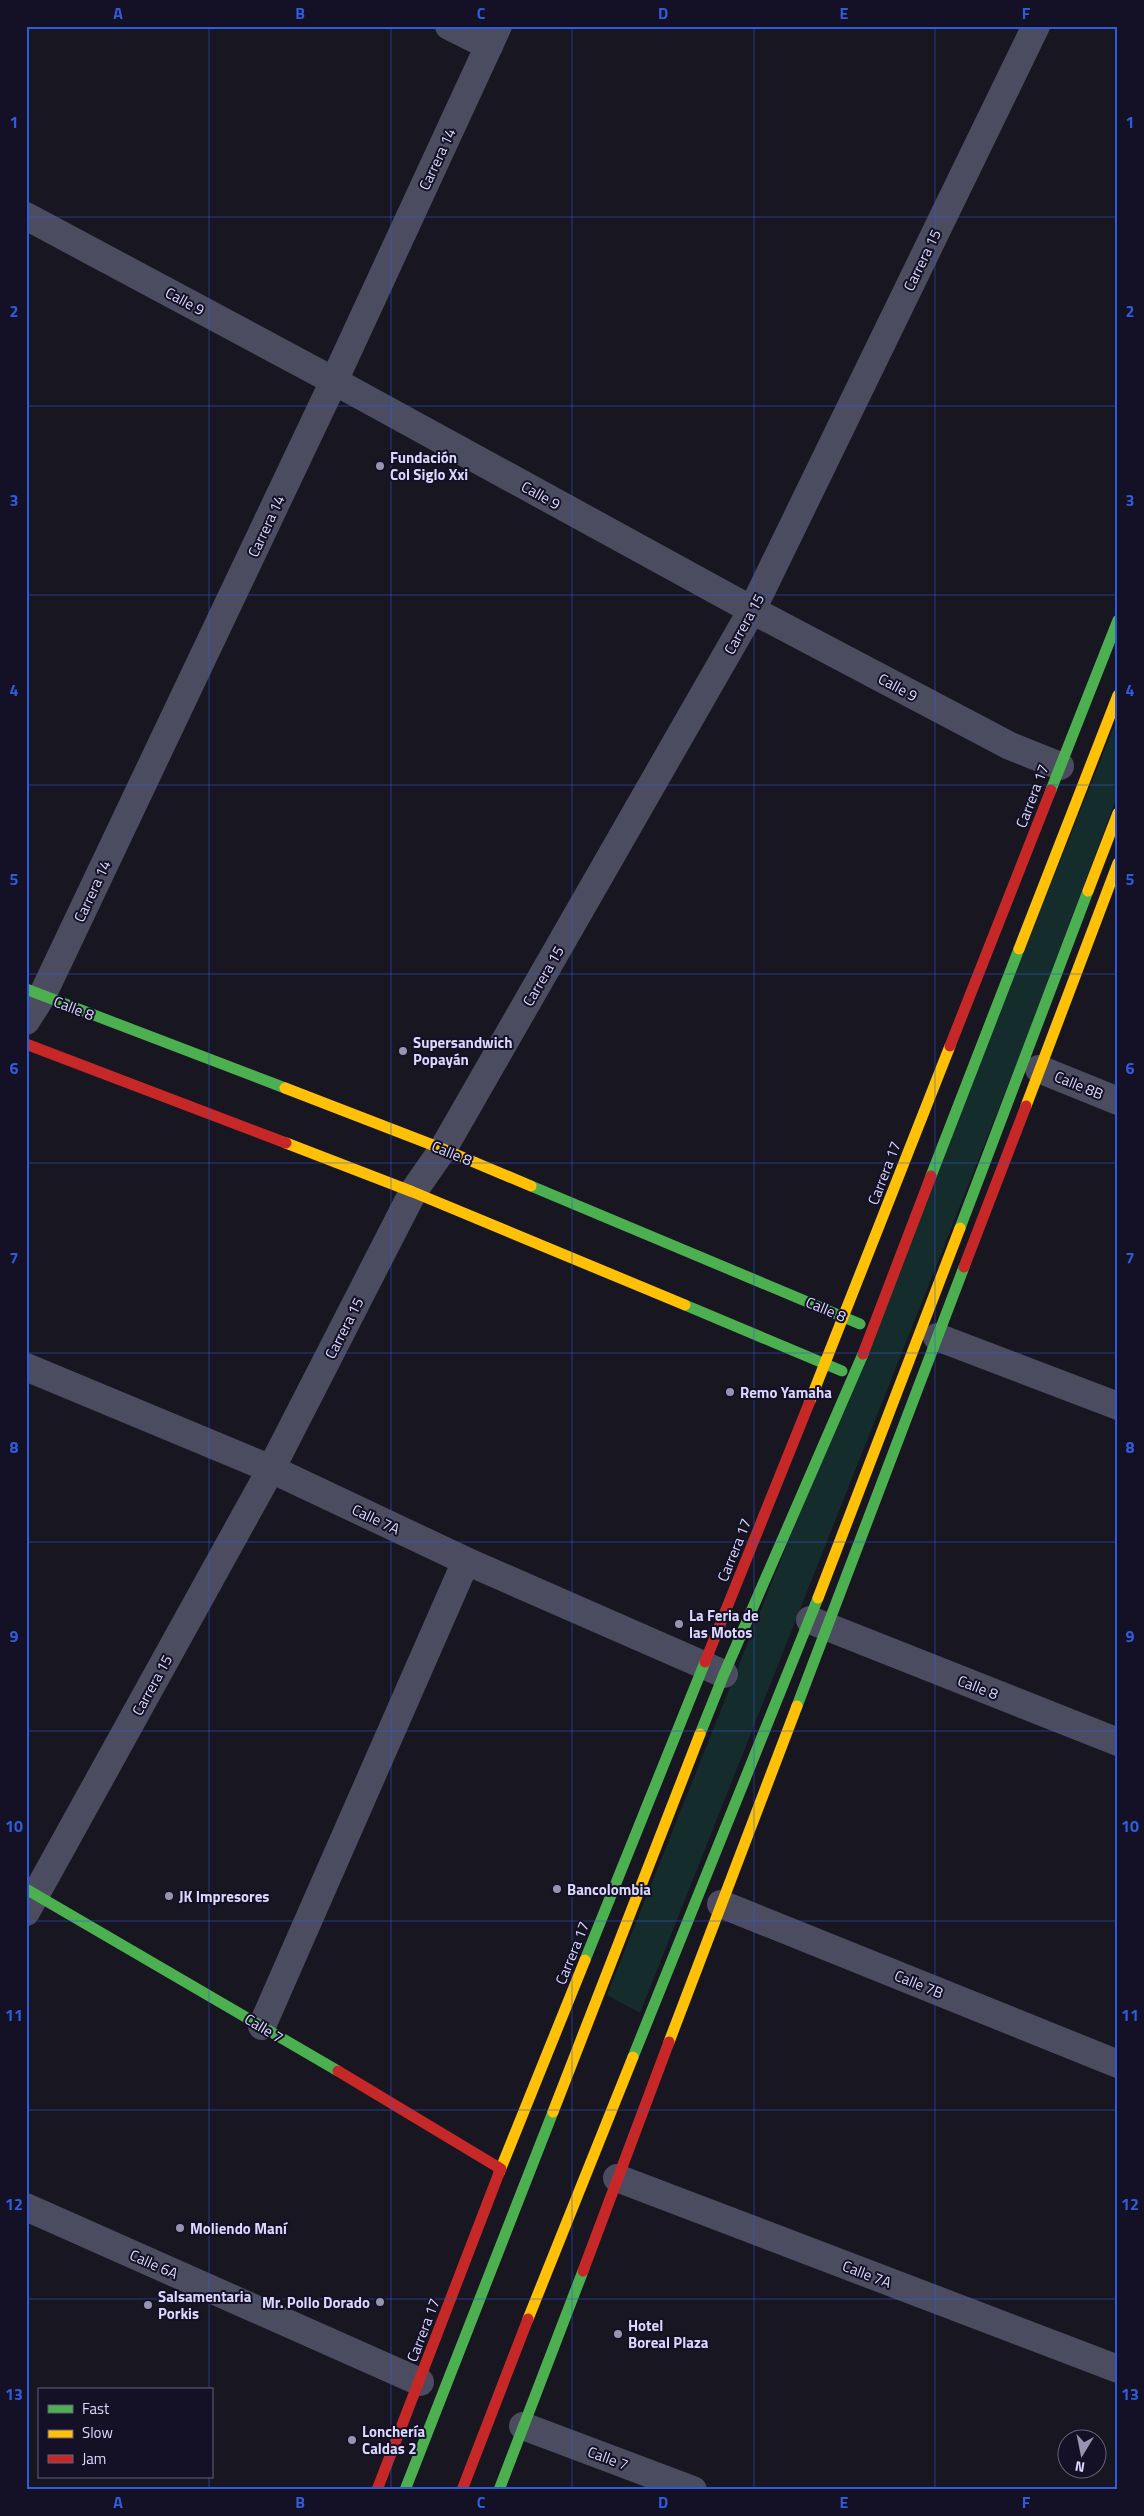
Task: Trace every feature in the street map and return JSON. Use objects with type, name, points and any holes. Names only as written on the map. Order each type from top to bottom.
[{"type":"main road","name":"Carrera 17","points":[[405,2490],[714,1670],[825,1364],[1118,620]]},
{"type":"main road","name":"Carrera 17","points":[[377,2490],[501,2169],[714,1670],[854,1376],[873,1330],[1118,695]]},
{"type":"main road","points":[[499,2490],[721,1904],[818,1624],[1118,813]]},
{"type":"main road","points":[[462,2490],[586,2171],[818,1624],[937,1337],[1118,863]]},
{"type":"main road","name":"Calle 8","points":[[34,993],[444,1149],[873,1330]]},
{"type":"main road","points":[[26,1044],[414,1192],[854,1376]]},
{"type":"main road","name":"Calle 7","points":[[30,1899],[262,2026],[501,2169]]},
{"type":"street","points":[[449,26],[493,36]]},
{"type":"street","name":"Carrera 15","points":[[30,1899],[271,1469],[414,1192],[444,1149],[752,610],[1036,26]]},
{"type":"street","name":"Carrera 14","points":[[26,1021],[34,993],[334,381],[493,36]]},
{"type":"street","name":"Calle 9","points":[[26,216],[334,381],[752,610],[1010,746],[1060,766]]},
{"type":"street","name":"Calle 8B","points":[[1039,1070],[1118,1101]]},
{"type":"street","points":[[937,1337],[1118,1406]]},
{"type":"street","name":"Calle 7A","points":[[26,1367],[271,1469],[466,1562],[714,1670]]},
{"type":"street","points":[[262,2026],[466,1562]]},
{"type":"street","name":"Calle 8","points":[[818,1624],[1118,1742]]},
{"type":"street","name":"Calle 7B","points":[[721,1904],[1118,2064]]},
{"type":"street","name":"Calle 7A","points":[[617,2178],[1118,2369]]},
{"type":"street","name":"Calle 6A","points":[[26,2207],[420,2382]]},
{"type":"street","name":"Calle 7","points":[[523,2426],[693,2490]]},
{"type":"green space","points":[[1118,716],[1118,794],[1027,1037],[640,2013],[607,1995]]},
{"type":"traffic: fast","points":[[1051,790],[1118,620]]},
{"type":"traffic: fast","points":[[960,1228],[1088,891]]},
{"type":"traffic: fast","points":[[931,1176],[1019,949]]},
{"type":"traffic: fast","points":[[26,989],[285,1088]]},
{"type":"traffic: fast","points":[[531,1186],[860,1324]]},
{"type":"traffic: fast","points":[[797,1706],[964,1267]]},
{"type":"traffic: fast","points":[[685,1305],[842,1371]]},
{"type":"traffic: fast","points":[[700,1734],[724,1674],[863,1354]]},
{"type":"traffic: fast","points":[[633,2057],[818,1598]]},
{"type":"traffic: fast","points":[[585,1960],[705,1662]]},
{"type":"traffic: fast","points":[[26,1889],[338,2071]]},
{"type":"traffic: fast","points":[[405,2490],[553,2112]]},
{"type":"traffic: fast","points":[[499,2490],[583,2271]]},
{"type":"traffic: slow","points":[[1019,949],[1118,695]]},
{"type":"traffic: slow","points":[[1088,891],[1118,813]]},
{"type":"traffic: slow","points":[[1026,1106],[1118,863]]},
{"type":"traffic: slow","points":[[810,1401],[950,1046]]},
{"type":"traffic: slow","points":[[285,1088],[443,1149],[531,1186]]},
{"type":"traffic: slow","points":[[286,1143],[413,1192],[685,1305]]},
{"type":"traffic: slow","points":[[818,1598],[960,1228]]},
{"type":"traffic: slow","points":[[669,2042],[797,1706]]},
{"type":"traffic: slow","points":[[553,2112],[700,1734]]},
{"type":"traffic: slow","points":[[499,2173],[585,1960]]},
{"type":"traffic: slow","points":[[528,2319],[633,2057]]},
{"type":"traffic: jam","points":[[950,1046],[1051,790]]},
{"type":"traffic: jam","points":[[26,1044],[286,1143]]},
{"type":"traffic: jam","points":[[964,1267],[1026,1106]]},
{"type":"traffic: jam","points":[[863,1354],[931,1176]]},
{"type":"traffic: jam","points":[[705,1662],[810,1401]]},
{"type":"traffic: jam","points":[[583,2271],[669,2042]]},
{"type":"traffic: jam","points":[[338,2071],[501,2169]]},
{"type":"traffic: jam","points":[[377,2490],[499,2173]]},
{"type":"traffic: jam","points":[[462,2490],[528,2319]]},
{"type":"place","name":"Fundación Col Siglo Xxi","points":[[380,466]]},
{"type":"place","name":"Supersandwich Popayán","points":[[403,1051]]},
{"type":"place","name":"Remo Yamaha","points":[[730,1392]]},
{"type":"place","name":"La Feria de las Motos","points":[[679,1624]]},
{"type":"place","name":"Bancolombia","points":[[557,1889]]},
{"type":"place","name":"JK Impresores","points":[[169,1896]]},
{"type":"place","name":"Moliendo Maní","points":[[180,2228]]},
{"type":"place","name":"Mr. Pollo Dorado","points":[[380,2302]]},
{"type":"place","name":"Salsamentaria Porkis","points":[[148,2305]]},
{"type":"place","name":"Hotel Boreal Plaza","points":[[618,2334]]},
{"type":"place","name":"Lonchería Caldas 2","points":[[352,2440]]}]
